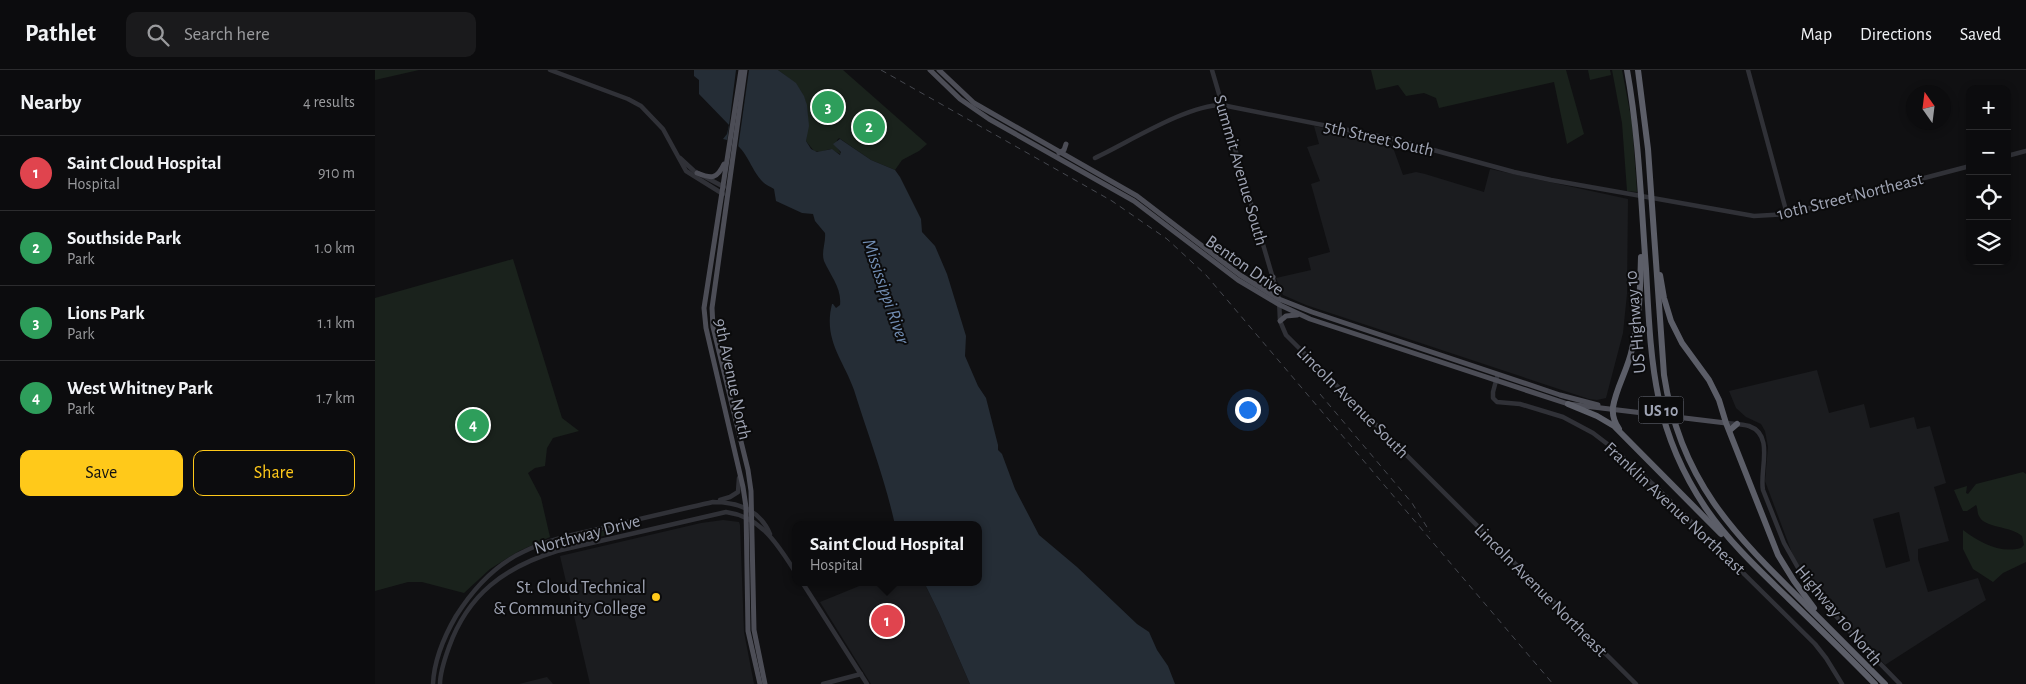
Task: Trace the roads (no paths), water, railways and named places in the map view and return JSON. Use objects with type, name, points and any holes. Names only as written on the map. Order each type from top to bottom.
[{"type":"highway","name":"US Highway 10","points":[[1627,70],[1635,128],[1651,359],[1665,423],[1683,468],[1719,526],[1754,565],[1875,684]]},
{"type":"highway","name":"US 10","points":[[1638,70],[1647,130],[1659,322],[1665,381],[1675,424],[1690,461],[1713,503],[1741,539],[1885,684]]},
{"type":"highway","points":[[1622,435],[1616,425],[1613,409],[1632,350],[1639,318],[1642,213]]},
{"type":"highway","points":[[1653,220],[1662,288],[1667,310],[1682,344],[1714,389],[1781,561],[1802,593],[1850,648]]},
{"type":"highway","points":[[1567,404],[1597,416],[1614,426],[1754,565]]},
{"type":"highway","points":[[1729,430],[1737,424]]},
{"type":"main road","points":[[741,70],[741,83]]},
{"type":"main road","points":[[741,83],[745,70]]},
{"type":"main road","name":"Benton Drive","points":[[930,70],[970,107],[1134,201],[1238,280],[1280,306],[1567,404],[1726,423]]},
{"type":"main road","name":"Benton Drive","points":[[939,70],[974,103],[1137,196],[1240,275],[1279,299],[1321,315],[1560,395],[1613,409]]},
{"type":"main road","name":"9th Avenue North","points":[[741,83],[705,298],[705,318],[737,457],[746,507],[748,631],[760,684]]},
{"type":"main road","points":[[1059,153],[1064,150],[1066,144]]},
{"type":"main road","points":[[697,173],[710,177],[719,174],[729,155]]},
{"type":"main road","name":"9th Avenue North","points":[[729,155],[729,194],[713,298],[713,317],[748,470],[753,511],[754,630],[765,684]]},
{"type":"main road","points":[[1089,184],[1094,179]]},
{"type":"main road","points":[[1259,287],[1268,286],[1273,277]]},
{"type":"main road","points":[[1280,321],[1286,316],[1301,314]]},
{"type":"street","points":[[550,70],[628,99],[641,106],[663,129],[686,171],[723,194],[729,194]]},
{"type":"street","name":"Summit Avenue South","points":[[1212,70],[1279,299]]},
{"type":"street","points":[[1748,70],[1787,214]]},
{"type":"street","name":"5th Street South","points":[[1095,158],[1186,113],[1210,106],[1222,105],[1393,139],[1514,172],[1671,203]]},
{"type":"street","points":[[2011,155],[2026,151]]},
{"type":"street","points":[[679,158],[697,173],[723,187],[729,194]]},
{"type":"street","name":"10th Street Northeast","points":[[1671,203],[1754,216],[1787,214],[1966,167]]},
{"type":"street","points":[[1279,299],[1280,321]]},
{"type":"street","name":"Lincoln Avenue South","points":[[1280,321],[1286,335],[1446,496]]},
{"type":"street","points":[[1496,381],[1499,374]]},
{"type":"street","name":"Franklin Avenue Northeast","points":[[1496,381],[1493,398],[1497,402],[1525,406],[1572,422],[1593,433],[1628,461],[1728,556],[1815,644],[1827,658],[1842,684]]},
{"type":"street","name":"Highway 10 North","points":[[1726,423],[1751,427],[1762,436],[1764,449],[1761,479],[1763,490],[1784,543],[1800,572],[1859,642],[1900,684]]},
{"type":"street","points":[[713,502],[731,498],[738,492],[737,457]]},
{"type":"street","name":"Lincoln Avenue Northeast","points":[[1446,496],[1636,684]]},
{"type":"street","name":"Northway Drive","points":[[433,684],[440,653],[449,627],[464,603],[501,566],[524,551],[554,540],[713,502],[725,502],[746,507],[753,511]]},
{"type":"street","points":[[753,511],[766,525],[792,567]]},
{"type":"street","name":"Northway Drive","points":[[440,684],[446,654],[455,630],[469,607],[486,589],[505,574],[529,560],[557,551],[719,513],[735,513],[746,517],[771,535]]},
{"type":"street","points":[[805,586],[867,684]]},
{"type":"street","points":[[823,684],[861,674]]},
{"type":"water","name":"Mississippi River","points":[[694,70],[778,70],[796,83],[804,96],[809,126],[806,141],[811,149],[817,152],[832,149],[840,155],[841,152],[833,144],[840,139],[871,160],[895,170],[921,219],[922,232],[935,246],[947,274],[966,336],[965,356],[978,386],[986,398],[998,450],[1002,454],[1015,489],[1039,535],[1077,567],[1137,624],[1149,632],[1157,650],[1168,666],[1175,684],[970,684],[926,586],[982,586],[982,521],[894,521],[854,390],[832,339],[830,317],[832,304],[836,308],[840,305],[840,299],[837,287],[823,258],[825,233],[815,221],[813,214],[802,213],[776,201],[774,189],[761,180],[742,150],[731,141],[723,139],[727,134],[729,125],[699,94],[699,80],[694,76]]},
{"type":"railway","points":[[881,70],[1112,201],[1167,239],[1206,275],[1553,684]]},
{"type":"railway","points":[[1320,394],[1412,503],[1430,532]]},
{"type":"place","name":"Lions Park","points":[[828,107]]},
{"type":"place","name":"Southside Park","points":[[869,127]]},
{"type":"place","name":"West Whitney Park","points":[[473,425]]},
{"type":"place","name":"St. Cloud Technical & Community College","points":[[656,597]]},
{"type":"place","name":"Saint Cloud Hospital","points":[[887,621]]}]
